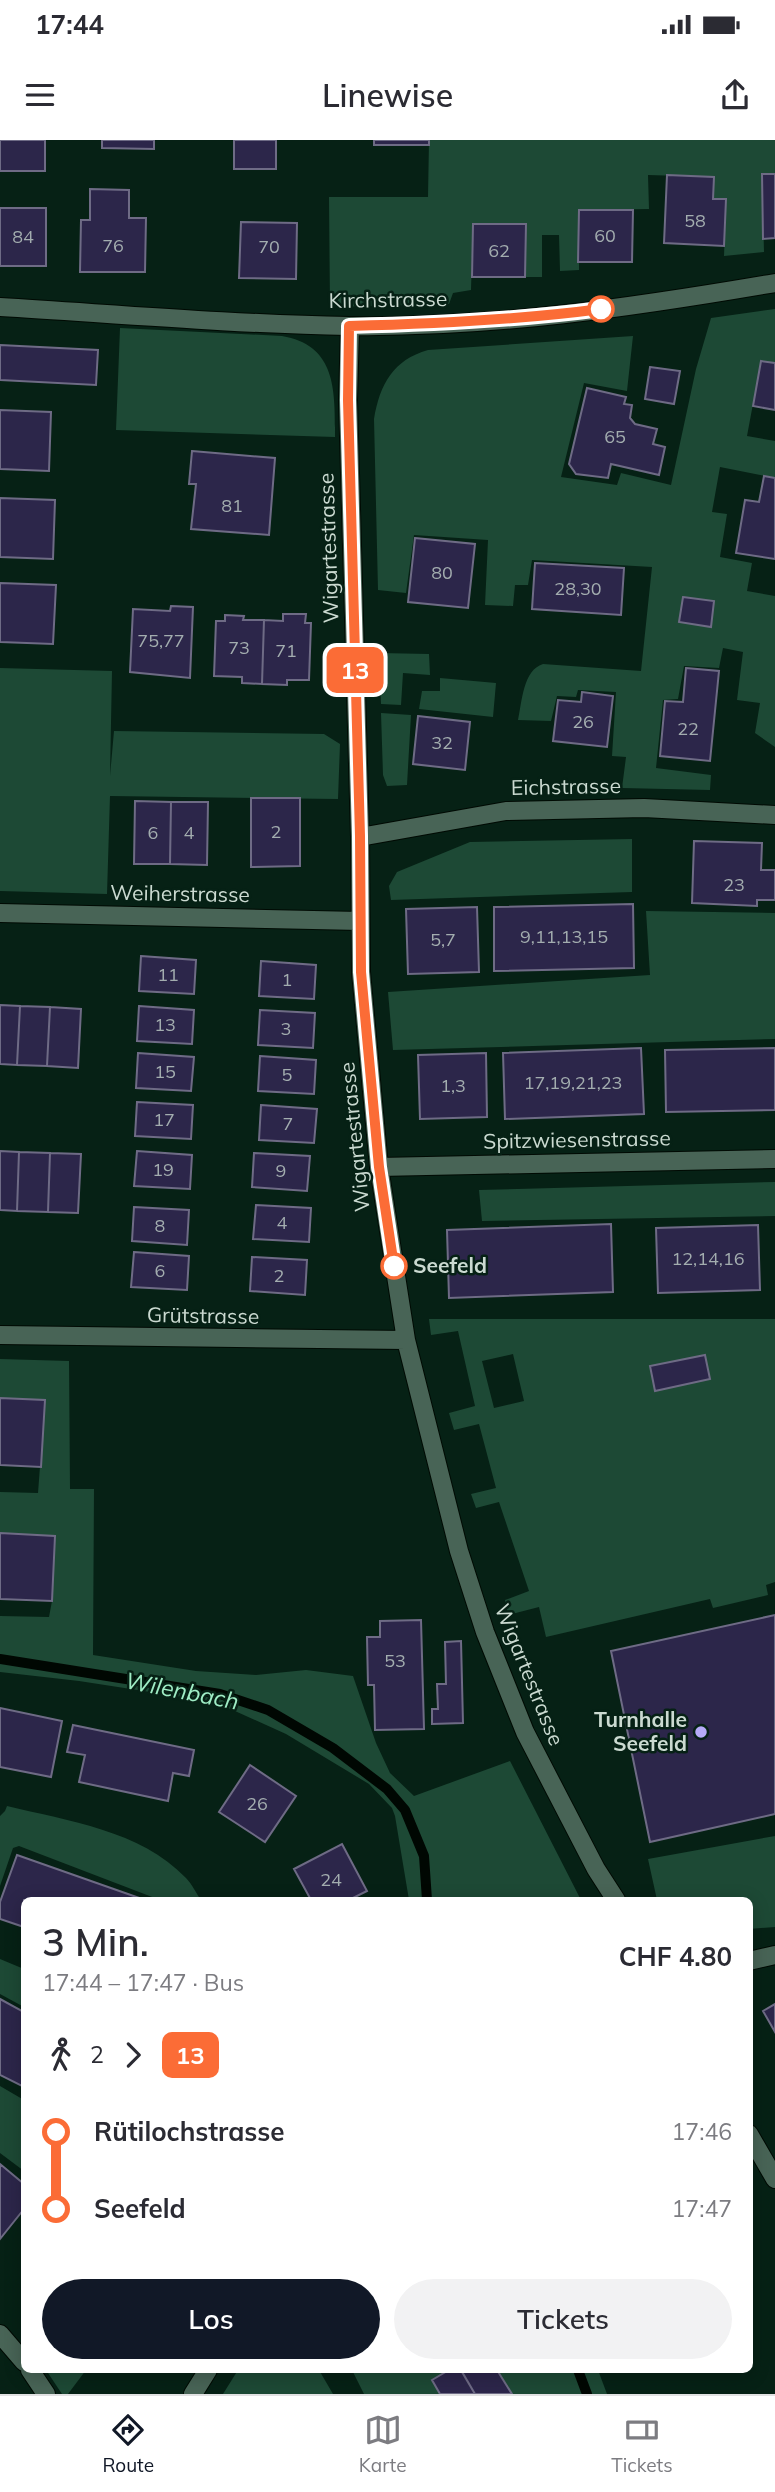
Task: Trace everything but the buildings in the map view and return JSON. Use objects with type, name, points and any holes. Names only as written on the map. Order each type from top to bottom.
[{"type":"street","name":"Kirchstrasse","points":[[0,307],[349,326],[418,324],[543,317],[775,283]]},
{"type":"street","name":"Wigartestrasse","points":[[349,326],[348,400],[361,972],[379,1167],[406,1340],[459,1551],[485,1632],[525,1732],[596,1869],[614,1897]]},
{"type":"street","name":"Eichstrasse","points":[[360,836],[506,811],[644,808],[775,815]]},
{"type":"street","name":"Weiherstrasse","points":[[0,912],[360,922]]},
{"type":"street","name":"Spitzwiesenstrasse","points":[[379,1167],[775,1159]]},
{"type":"street","name":"Grütstrasse","points":[[0,1335],[406,1340]]},
{"type":"street","points":[[753,1960],[775,1955]]},
{"type":"street","points":[[753,2141],[775,2179]]},
{"type":"street","points":[[0,2334],[21,2358]]},
{"type":"street","points":[[32,2373],[46,2394]]},
{"type":"street","points":[[193,2394],[206,2373]]},
{"type":"green space","points":[[429,140],[775,140],[775,174],[762,175],[764,252],[724,256],[726,200],[713,199],[714,177],[648,175],[649,209],[579,210],[579,270],[560,271],[559,235],[542,235],[542,277],[525,277],[525,225],[473,224],[471,290],[453,293],[449,304],[330,307],[329,197],[428,197]]},
{"type":"green space","points":[[775,309],[775,363],[761,361],[747,436],[775,441],[775,478],[720,467],[712,512],[727,514],[720,557],[752,563],[747,591],[775,596],[775,747],[755,733],[760,703],[737,700],[743,652],[723,648],[719,668],[684,666],[678,699],[663,700],[656,768],[711,775],[710,790],[622,788],[626,757],[612,756],[616,692],[578,690],[576,697],[557,696],[551,721],[518,720],[527,680],[536,667],[543,664],[641,671],[652,567],[532,560],[528,585],[515,585],[513,606],[485,605],[488,540],[414,535],[406,593],[378,590],[374,419],[380,395],[384,384],[397,367],[416,354],[428,350],[633,336],[627,391],[584,383],[561,477],[617,485],[621,473],[671,485],[696,369],[711,318]]},
{"type":"green space","points":[[120,328],[282,336],[300,341],[313,349],[323,360],[329,373],[333,388],[335,437],[116,430]]},
{"type":"green space","points":[[379,653],[429,654],[430,675],[403,673],[401,705],[381,704]]},
{"type":"green space","points":[[0,668],[112,671],[110,776],[114,731],[324,734],[340,744],[338,799],[110,796],[107,894],[0,891]]},
{"type":"green space","points":[[440,678],[496,683],[493,717],[419,709],[422,691],[440,691]]},
{"type":"green space","points":[[381,713],[411,715],[407,785],[387,786],[383,775]]},
{"type":"green space","points":[[632,839],[632,892],[391,900],[389,886],[397,872],[470,842]]},
{"type":"green space","points":[[646,911],[775,913],[775,1039],[393,1050],[388,992],[650,975]]},
{"type":"green space","points":[[775,1182],[775,1216],[482,1221],[479,1190]]},
{"type":"green space","points":[[429,1319],[775,1319],[775,1582],[766,1585],[768,1595],[713,1608],[710,1599],[546,1637],[539,1607],[508,1615],[505,1600],[529,1591],[499,1502],[476,1508],[471,1494],[496,1488],[479,1424],[454,1430],[449,1413],[475,1406],[458,1331],[431,1335]],"holes":[[[513,1354],[524,1401],[494,1408],[482,1361]],[[705,1355],[710,1379],[650,1366]]]},
{"type":"green space","points":[[0,1359],[69,1361],[70,1489],[94,1489],[93,1655],[196,1671],[256,1675],[306,1670],[353,1676],[376,1743],[390,1773],[414,1796],[510,1761],[579,1897],[408,1897],[392,1808],[369,1784],[286,1734],[215,1702],[0,1672],[0,1616],[49,1617],[55,1536],[0,1533],[0,1492],[38,1493],[45,1400],[0,1398]]},
{"type":"green space","points":[[7,1806],[78,1823],[125,1838],[168,1862],[186,1878],[199,1897],[152,1897],[19,1846],[13,1848],[0,1886],[0,1816]]},
{"type":"green space","points":[[775,1836],[775,1927],[753,1929],[753,1897],[656,1897],[648,1859]]},
{"type":"green space","points":[[0,1959],[21,1968],[21,2005],[0,1994]]},
{"type":"green space","points":[[0,2086],[21,2098],[21,2169],[0,2153]]},
{"type":"green space","points":[[48,2373],[84,2373],[68,2394],[62,2394]]},
{"type":"green space","points":[[236,2373],[321,2373],[333,2394],[223,2394]]},
{"type":"green space","points":[[354,2373],[599,2373],[607,2394],[364,2394]]},
{"type":"waterway","name":"Wilenbach","points":[[0,1659],[220,1694],[268,1710],[333,1748],[387,1789],[405,1810],[424,1856],[427,1897]]},
{"type":"waterway","name":"Wilenbach","points":[[579,2373],[587,2394]]},
{"type":"bus line","name":"13","points":[[394,1266],[379,1167],[361,972],[348,400],[349,326],[543,317],[601,309]]},
{"type":"place","name":"Seefeld","points":[[394,1266]]},
{"type":"place","name":"Turnhalle Seefeld","points":[[701,1732]]}]
